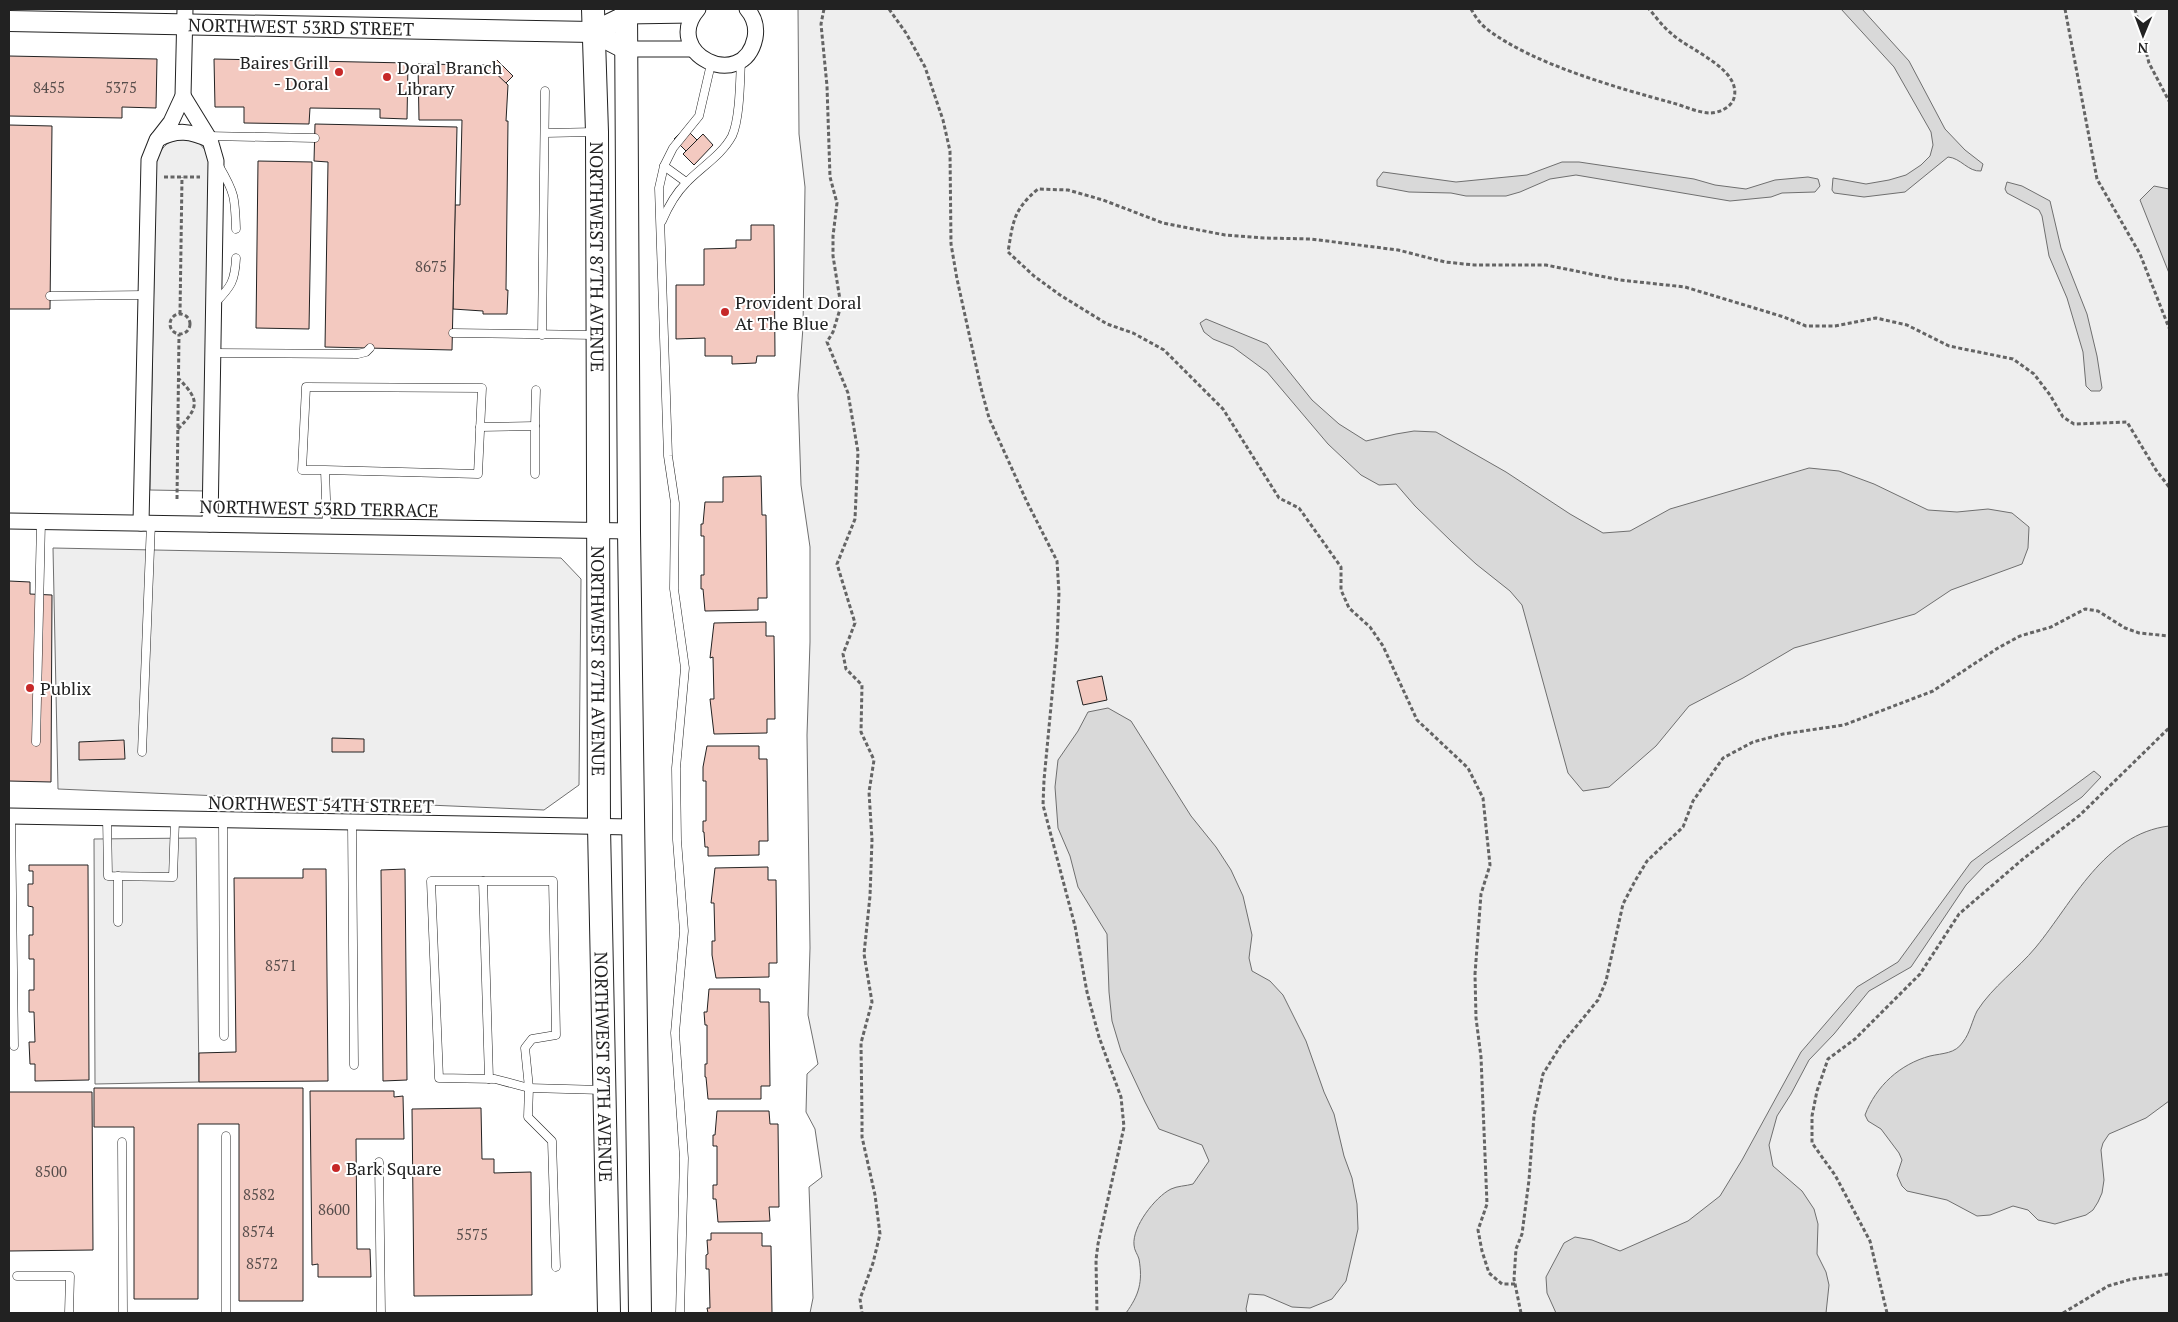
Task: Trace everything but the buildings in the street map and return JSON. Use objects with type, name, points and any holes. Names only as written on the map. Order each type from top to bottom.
[{"type":"main road","name":"NORTHWEST 87TH AVENUE","points":[[593,9],[597,132],[597,531],[600,827],[609,1313]]},
{"type":"main road","name":"NORTHWEST 87TH AVENUE","points":[[626,13],[632,827],[640,1313]]},
{"type":"street","points":[[626,13],[695,12],[689,26],[689,38],[693,49],[698,56],[711,64],[729,65],[741,60],[754,44],[756,33],[755,21],[747,9]]},
{"type":"street","name":"NORTHWEST 53RD STREET","points":[[593,32],[626,13]]},
{"type":"street","name":"NORTHWEST 53RD STREET","points":[[9,21],[185,17],[593,32],[626,49]]},
{"type":"street","points":[[146,523],[146,296],[149,160],[156,140],[171,122],[183,96],[185,17]]},
{"type":"street","points":[[626,49],[693,49]]},
{"type":"street","points":[[183,96],[209,138],[216,161],[210,524]]},
{"type":"street","points":[[156,140],[167,134],[187,131],[209,138]]},
{"type":"street","name":"NORTHWEST 53RD TERRACE","points":[[9,521],[629,531]]},
{"type":"street","name":"NORTHWEST 54TH STREET","points":[[10,816],[352,824],[632,827]]},
{"type":"lane","points":[[661,223],[672,199],[686,182],[732,136],[738,108],[741,60]]},
{"type":"lane","points":[[680,1313],[684,1158],[675,1033],[684,931],[677,840],[676,768],[686,668],[674,589],[675,504],[668,456],[659,188],[664,166],[673,148],[699,116],[711,64]]},
{"type":"lane","points":[[542,335],[545,91]]},
{"type":"lane","points":[[545,133],[597,132]]},
{"type":"lane","points":[[209,138],[315,138]]},
{"type":"lane","points":[[216,161],[230,184],[235,197],[236,229]]},
{"type":"lane","points":[[664,166],[686,182]]},
{"type":"lane","points":[[214,304],[228,291],[235,277],[236,258]]},
{"type":"lane","points":[[50,296],[146,296]]},
{"type":"lane","points":[[453,332],[597,335]]},
{"type":"lane","points":[[213,353],[358,354],[366,352],[370,348]]},
{"type":"lane","points":[[306,387],[482,388],[478,474],[326,470],[302,470],[306,387]]},
{"type":"lane","points":[[535,474],[536,390]]},
{"type":"lane","points":[[480,427],[535,426]]},
{"type":"lane","points":[[326,470],[327,526]]},
{"type":"lane","points":[[36,742],[41,522]]},
{"type":"lane","points":[[142,752],[146,523]]},
{"type":"lane","points":[[10,816],[14,1046]]},
{"type":"lane","points":[[107,818],[108,876],[173,877],[175,820]]},
{"type":"lane","points":[[223,821],[224,1036]]},
{"type":"lane","points":[[352,824],[354,1064]]},
{"type":"lane","points":[[118,876],[118,922]]},
{"type":"lane","points":[[483,881],[489,1079]]},
{"type":"lane","points":[[556,1267],[552,1141],[528,1117],[529,1088],[525,1048],[532,1039],[556,1035],[553,881],[431,882],[439,1078],[489,1079],[529,1088],[605,1090]]},
{"type":"lane","points":[[226,1136],[226,1313]]},
{"type":"lane","points":[[122,1142],[123,1313]]},
{"type":"lane","points":[[379,1162],[381,1313]]},
{"type":"lane","points":[[17,1276],[70,1276],[69,1313]]},
{"type":"path","points":[[824,9],[821,24],[827,86],[830,177],[838,203],[833,236],[833,256],[841,306],[833,332],[827,342],[848,393],[858,452],[855,519],[838,564],[855,623],[843,654],[846,669],[862,685],[861,732],[874,760],[869,792],[872,840],[870,896],[864,954],[872,1002],[861,1043],[860,1075],[862,1137],[876,1195],[880,1234],[873,1263],[860,1300],[862,1313]]},
{"type":"path","points":[[889,9],[906,33],[925,66],[943,120],[950,151],[952,244],[957,279],[980,388],[989,418],[1027,502],[1057,561],[1059,594],[1057,643],[1043,805],[1075,926],[1087,992],[1099,1037],[1121,1098],[1124,1127],[1098,1244],[1096,1260],[1096,1313]]},
{"type":"path","points":[[1471,9],[1487,29],[1544,61],[1650,97],[1710,113],[1725,109],[1734,99],[1735,86],[1727,74],[1710,58],[1687,46],[1671,34],[1649,9]]},
{"type":"path","points":[[2065,9],[2097,179],[2140,254],[2169,328]]},
{"type":"path","points":[[2135,9],[2149,63],[2169,101]]},
{"type":"path","points":[[148,176],[216,178]]},
{"type":"path","points":[[180,314],[182,177]]},
{"type":"path","points":[[1515,1284],[1502,1284],[1489,1273],[1478,1230],[1487,1204],[1481,1056],[1476,1018],[1474,974],[1481,894],[1490,865],[1482,798],[1468,768],[1417,720],[1383,646],[1370,627],[1349,608],[1341,590],[1341,567],[1299,508],[1279,498],[1223,409],[1164,350],[1133,334],[1107,324],[1060,295],[1034,276],[1008,252],[1013,223],[1023,202],[1038,189],[1068,190],[1103,200],[1162,223],[1225,235],[1311,239],[1398,250],[1445,262],[1474,265],[1546,266],[1620,280],[1685,287],[1784,317],[1806,326],[1835,326],[1876,318],[1907,325],[1948,346],[2013,359],[2034,374],[2050,395],[2062,417],[2074,424],[2127,422],[2156,470],[2169,486]]},
{"type":"path","points":[[180,314],[188,318],[190,323],[186,332],[179,334],[174,332],[169,323],[172,317],[180,314]]},
{"type":"path","points":[[177,498],[179,334]]},
{"type":"path","points":[[178,379],[189,389],[194,398],[193,413],[178,429]]},
{"type":"path","points":[[1521,1313],[1515,1284],[1516,1249],[1522,1234],[1529,1180],[1534,1116],[1543,1074],[1561,1045],[1598,1000],[1606,981],[1622,904],[1635,881],[1647,861],[1683,827],[1693,801],[1723,758],[1753,742],[1784,734],[1844,725],[1933,691],[1998,648],[2020,636],[2050,627],[2085,609],[2098,611],[2125,628],[2138,633],[2169,636]]},
{"type":"path","points":[[1886,1313],[1870,1241],[1835,1175],[1812,1143],[1812,1116],[1817,1091],[1828,1059],[1855,1039],[1920,974],[1959,914],[2023,859],[2080,815],[2169,728]]},
{"type":"path","points":[[2063,1313],[2108,1286],[2132,1279],[2169,1274]]},
{"type":"shaded area","points":[[798,9],[2169,9],[2169,1313],[810,1313],[813,1298],[809,1187],[822,1177],[815,1129],[806,1112],[807,1074],[818,1064],[808,1015],[810,948],[807,735],[810,642],[810,547],[801,485],[798,395],[803,327],[805,187],[799,134]]},
{"type":"shaded area","points":[[1841,9],[1862,9],[1909,61],[1945,129],[1965,150],[1983,164],[1981,171],[1976,171],[1948,157],[1905,192],[1864,197],[1834,193],[1832,190],[1833,178],[1866,184],[1906,175],[1930,156],[1933,145],[1931,132],[1894,67]]},
{"type":"shaded area","points":[[177,138],[197,141],[209,154],[206,491],[150,490],[156,159],[164,147]]},
{"type":"shaded area","points":[[1562,162],[1579,162],[1694,179],[1715,185],[1746,189],[1775,180],[1808,177],[1818,179],[1820,186],[1815,192],[1782,193],[1771,197],[1730,201],[1576,175],[1550,179],[1506,196],[1466,196],[1451,193],[1409,192],[1377,186],[1377,180],[1383,172],[1456,182],[1527,175]]},
{"type":"shaded area","points":[[2007,182],[2022,186],[2050,201],[2061,248],[2087,314],[2097,356],[2102,388],[2100,391],[2091,391],[2086,386],[2083,352],[2067,298],[2049,256],[2042,216],[2039,210],[2007,193],[2005,189]]},
{"type":"shaded area","points":[[2154,186],[2169,189],[2169,273],[2140,200]]},
{"type":"shaded area","points":[[1206,319],[1267,344],[1312,400],[1339,424],[1366,441],[1414,431],[1436,432],[1506,472],[1603,533],[1630,531],[1670,509],[1809,468],[1839,471],[1874,484],[1928,510],[1957,512],[1988,509],[2012,513],[2029,527],[2028,548],[2022,564],[1951,590],[1915,614],[1794,648],[1743,678],[1689,706],[1656,746],[1609,787],[1583,791],[1568,773],[1522,605],[1510,591],[1452,542],[1415,506],[1396,484],[1379,485],[1361,475],[1328,444],[1267,372],[1233,347],[1213,339],[1204,332],[1200,323]]},
{"type":"shaded area","points":[[53,548],[561,558],[581,579],[579,785],[544,810],[58,789]]},
{"type":"shaded area","points":[[1108,708],[1131,721],[1191,816],[1216,847],[1231,870],[1243,896],[1252,935],[1249,958],[1252,971],[1270,981],[1283,995],[1306,1041],[1334,1114],[1344,1156],[1352,1178],[1357,1204],[1358,1229],[1346,1281],[1332,1299],[1310,1308],[1292,1307],[1264,1295],[1249,1294],[1247,1313],[1126,1313],[1139,1288],[1139,1259],[1134,1245],[1134,1238],[1141,1221],[1152,1205],[1165,1193],[1173,1188],[1193,1184],[1209,1161],[1202,1145],[1159,1129],[1121,1051],[1112,1021],[1107,934],[1078,887],[1070,856],[1058,828],[1055,787],[1058,760],[1078,731],[1088,712]]},
{"type":"shaded area","points":[[2094,771],[2101,777],[2082,797],[1985,865],[1966,885],[1911,967],[1869,991],[1834,1034],[1809,1060],[1777,1116],[1769,1145],[1773,1166],[1802,1191],[1814,1209],[1818,1224],[1817,1254],[1826,1272],[1829,1285],[1826,1313],[1556,1313],[1547,1293],[1546,1277],[1564,1243],[1575,1237],[1592,1240],[1620,1251],[1688,1221],[1720,1196],[1742,1160],[1801,1052],[1857,987],[1898,962],[1971,862]]},
{"type":"shaded area","points":[[2169,826],[2169,1101],[2146,1118],[2109,1134],[2101,1150],[2104,1180],[2102,1193],[2093,1210],[2086,1215],[2055,1224],[2038,1220],[2028,1210],[2013,1206],[1990,1215],[1977,1216],[1947,1200],[1907,1191],[1902,1186],[1897,1175],[1902,1160],[1899,1153],[1881,1129],[1868,1121],[1865,1115],[1882,1086],[1909,1065],[1930,1056],[1952,1051],[1960,1046],[1983,1002],[2036,947],[2077,891],[2108,856],[2126,842],[2146,832]]},
{"type":"shaded area","points":[[196,838],[199,1082],[95,1084],[94,839]]},
{"type":"place","name":"Baires Grill - Doral","points":[[339,72]]},
{"type":"place","name":"Doral Branch Library","points":[[387,77]]},
{"type":"place","name":"Provident Doral At The Blue","points":[[725,312]]},
{"type":"place","name":"Publix","points":[[30,688]]},
{"type":"place","name":"Bark Square","points":[[336,1168]]}]
